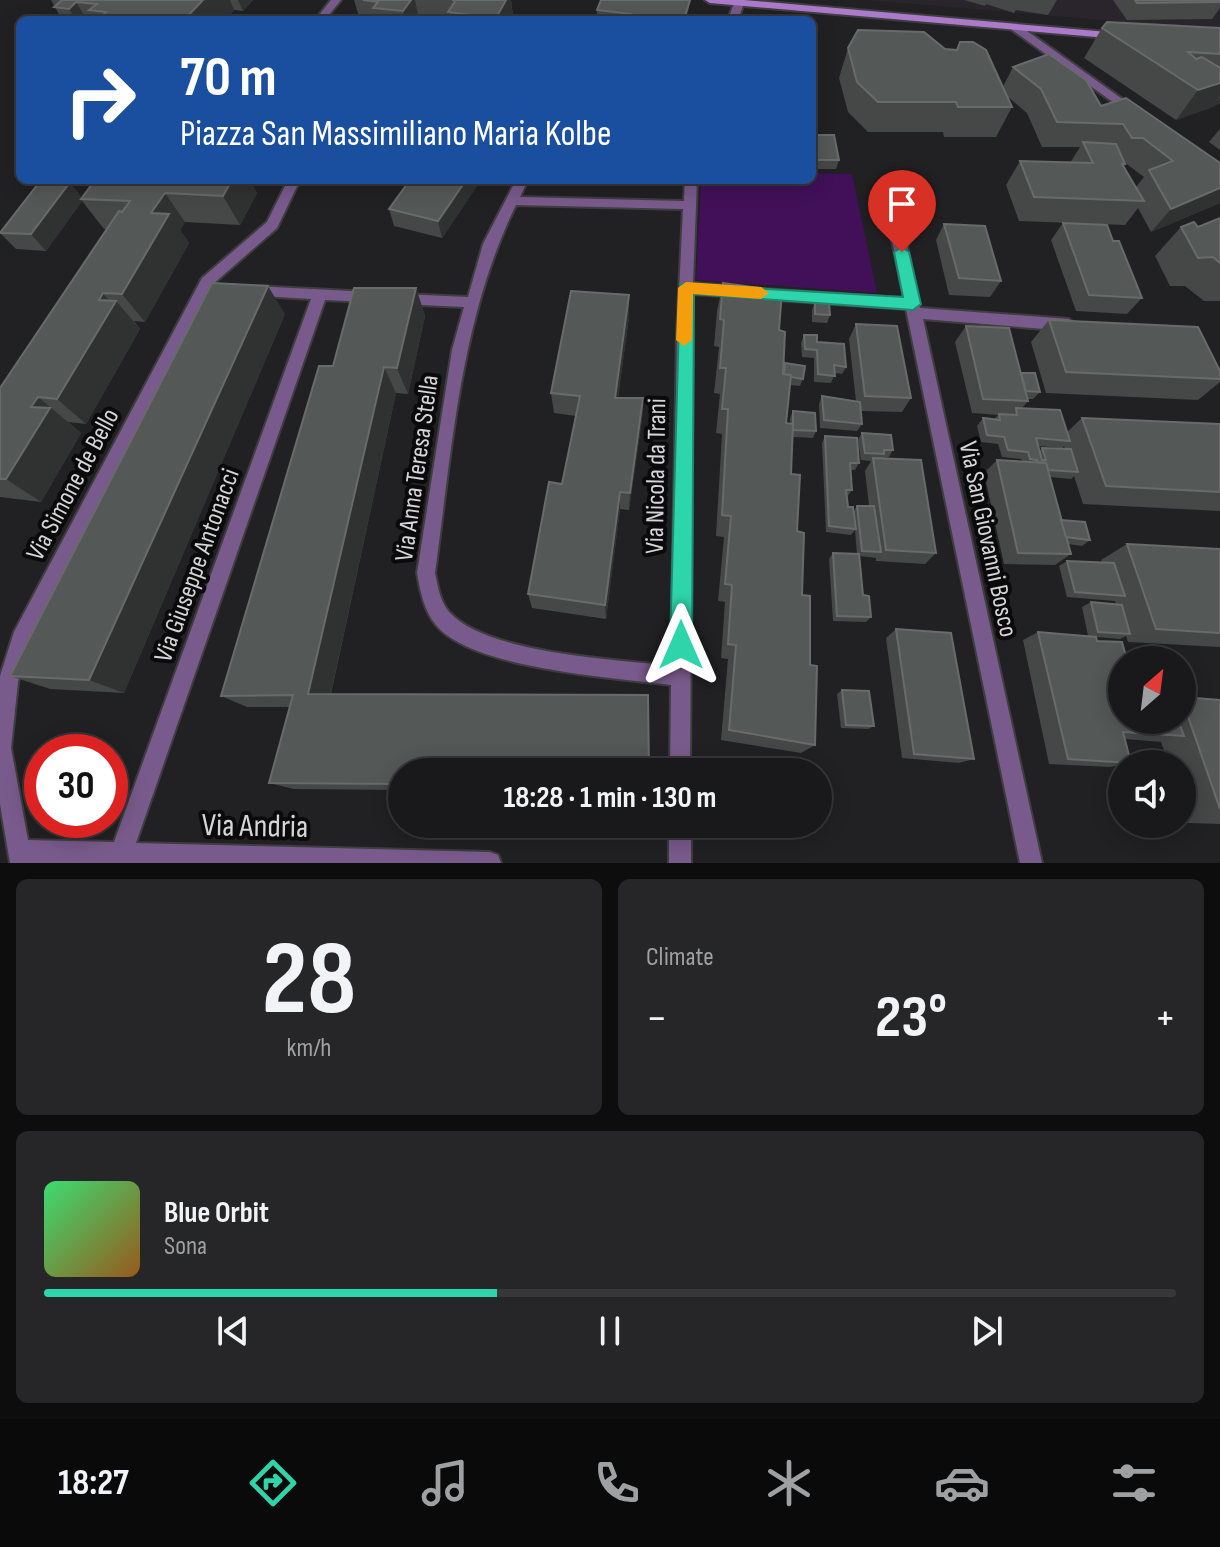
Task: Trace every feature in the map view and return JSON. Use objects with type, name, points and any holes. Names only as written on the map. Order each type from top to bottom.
[{"type":"main road","points":[[710,0],[1136,37]]},
{"type":"street","points":[[323,16],[336,0]]},
{"type":"street","points":[[734,16],[739,3]]},
{"type":"street","points":[[1016,28],[1143,118]]},
{"type":"street","name":"Via Simone de Bello","points":[[20,857],[1,748],[8,682],[23,632],[218,289],[213,274],[272,225],[288,184]]},
{"type":"street","name":"Via Anna Teresa Stella","points":[[520,184],[490,244],[459,350],[426,573],[431,598],[445,622],[470,637],[524,655],[681,677]]},
{"type":"street","name":"Via Nicola da Trani","points":[[680,758],[686,288],[691,184]]},
{"type":"street","points":[[512,201],[688,205]]},
{"type":"street","name":"Via San Giovanni Bosco","points":[[896,226],[1031,863]]},
{"type":"street","points":[[686,288],[1089,326]]},
{"type":"street","points":[[218,289],[471,302]]},
{"type":"street","name":"Via Giuseppe Antonacci","points":[[121,854],[320,295]]},
{"type":"street","points":[[680,838],[680,863]]},
{"type":"street","name":"Via Andria","points":[[20,857],[121,854],[490,863]]},
{"type":"shaded area","points":[[867,0],[1220,0],[1220,30]]},
{"type":"shaded area","points":[[816,173],[852,174],[877,293],[696,280],[701,184],[816,184]]},
{"type":"building","points":[[62,0],[203,0],[188,16],[102,16],[106,12],[89,10],[97,4],[76,2],[69,9],[54,7]]},
{"type":"building","points":[[363,0],[411,0],[403,11],[373,8],[378,2]]},
{"type":"building","points":[[456,0],[506,0],[497,16],[448,12]]},
{"type":"building","points":[[601,0],[690,0],[685,16],[630,16],[597,10]]},
{"type":"building","points":[[1135,0],[1220,0],[1220,2],[1137,3]]},
{"type":"building","points":[[1107,22],[1220,28],[1220,54],[1188,52],[1196,59],[1202,57],[1220,68],[1220,83],[1198,90],[1102,28]]},
{"type":"building","points":[[858,30],[924,32],[945,49],[957,50],[960,42],[973,42],[986,50],[1012,107],[958,107],[956,102],[878,102],[857,82],[848,48]]},
{"type":"building","points":[[1049,54],[1086,80],[1101,106],[1126,98],[1220,163],[1220,188],[1171,209],[1149,170],[1173,161],[1143,138],[1132,138],[1123,124],[1057,122],[1041,89],[1013,67]]},
{"type":"building","points":[[816,135],[834,135],[839,160],[816,160]]},
{"type":"building","points":[[1083,142],[1116,144],[1125,164],[1122,164],[1144,201],[1034,197],[1020,161],[1093,163]]},
{"type":"building","points":[[38,184],[68,184],[31,234],[0,233]]},
{"type":"building","points":[[92,184],[230,184],[223,196],[165,193],[151,213],[169,214],[122,294],[103,293],[99,300],[116,301],[57,399],[38,397],[31,407],[50,408],[6,479],[0,479],[0,388],[119,211],[122,212],[130,201],[81,199]]},
{"type":"building","points":[[407,184],[463,184],[438,221],[389,209]]},
{"type":"building","points":[[1220,218],[1220,263],[1213,257],[1198,258],[1181,227],[1194,222],[1198,227]]},
{"type":"building","points":[[1063,223],[1107,225],[1113,241],[1119,241],[1142,298],[1089,295]]},
{"type":"building","points":[[944,224],[985,226],[1001,281],[959,278]]},
{"type":"building","points":[[212,283],[268,286],[89,680],[10,676]]},
{"type":"building","points":[[723,283],[782,291],[779,330],[785,332],[783,374],[791,375],[786,423],[793,424],[791,474],[800,475],[797,531],[804,533],[802,595],[810,596],[810,665],[817,666],[815,745],[729,730],[736,645],[728,644],[732,585],[725,584],[731,516],[722,515],[728,409],[722,409],[726,368],[720,368]]},
{"type":"building","points":[[354,288],[416,288],[397,368],[384,367],[308,694],[648,695],[649,758],[388,758],[388,784],[269,783],[293,695],[221,696],[319,366],[333,366]]},
{"type":"building","points":[[571,291],[629,295],[615,398],[643,398],[630,493],[620,492],[605,605],[528,594],[549,482],[562,484],[580,396],[551,393]]},
{"type":"building","points":[[815,302],[829,303],[830,315],[815,314]]},
{"type":"building","points":[[1049,320],[1198,327],[1220,371],[1220,379],[1066,372]]},
{"type":"building","points":[[856,324],[897,326],[911,398],[865,396]]},
{"type":"building","points":[[966,326],[1009,328],[1028,401],[983,399]]},
{"type":"building","points":[[804,335],[817,335],[817,342],[844,344],[846,367],[834,365],[835,376],[818,374],[817,350],[805,349]]},
{"type":"building","points":[[785,363],[805,366],[803,379],[784,374]]},
{"type":"building","points":[[1021,373],[1035,373],[1040,392],[1026,391]]},
{"type":"building","points":[[822,396],[860,402],[862,424],[824,420]]},
{"type":"building","points":[[1016,408],[1060,410],[1070,441],[1036,438],[1042,460],[1046,460],[1042,448],[1071,449],[1078,472],[1048,470],[1046,463],[1030,459],[1028,452],[1008,450],[1004,437],[987,435],[983,418],[1000,420],[999,414],[1017,415]]},
{"type":"building","points":[[793,411],[815,413],[816,431],[793,430]]},
{"type":"building","points":[[1082,418],[1220,424],[1220,492],[1106,486]]},
{"type":"building","points":[[862,433],[891,435],[893,450],[884,450],[884,454],[865,453]]},
{"type":"building","points":[[825,436],[857,438],[859,463],[850,463],[852,490],[846,490],[848,507],[853,507],[856,529],[829,526]]},
{"type":"building","points":[[873,458],[921,460],[936,553],[886,550]]},
{"type":"building","points":[[997,460],[1046,463],[1071,554],[1018,553]]},
{"type":"building","points":[[857,506],[874,506],[881,552],[862,551]]},
{"type":"building","points":[[1061,520],[1085,522],[1090,540],[1066,537]]},
{"type":"building","points":[[1127,544],[1220,549],[1220,633],[1156,629]]},
{"type":"building","points":[[833,553],[859,554],[863,595],[869,596],[871,617],[837,616]]},
{"type":"building","points":[[1067,561],[1114,563],[1125,596],[1075,592]]},
{"type":"building","points":[[1091,602],[1122,605],[1130,634],[1098,632]]},
{"type":"building","points":[[896,629],[951,633],[974,759],[914,754]]},
{"type":"building","points":[[1038,632],[1096,637],[1097,641],[1122,642],[1123,646],[1108,646],[1108,734],[1124,734],[1128,750],[1108,750],[1108,762],[1068,759]]},
{"type":"building","points":[[842,690],[869,691],[874,726],[846,725]]},
{"type":"building","points":[[1196,698],[1220,700],[1220,809],[1194,734]]},
{"type":"slow traffic","points":[[684,340],[686,288],[761,293]]},
{"type":"route","points":[[681,645],[686,288],[913,304],[902,252]]}]
